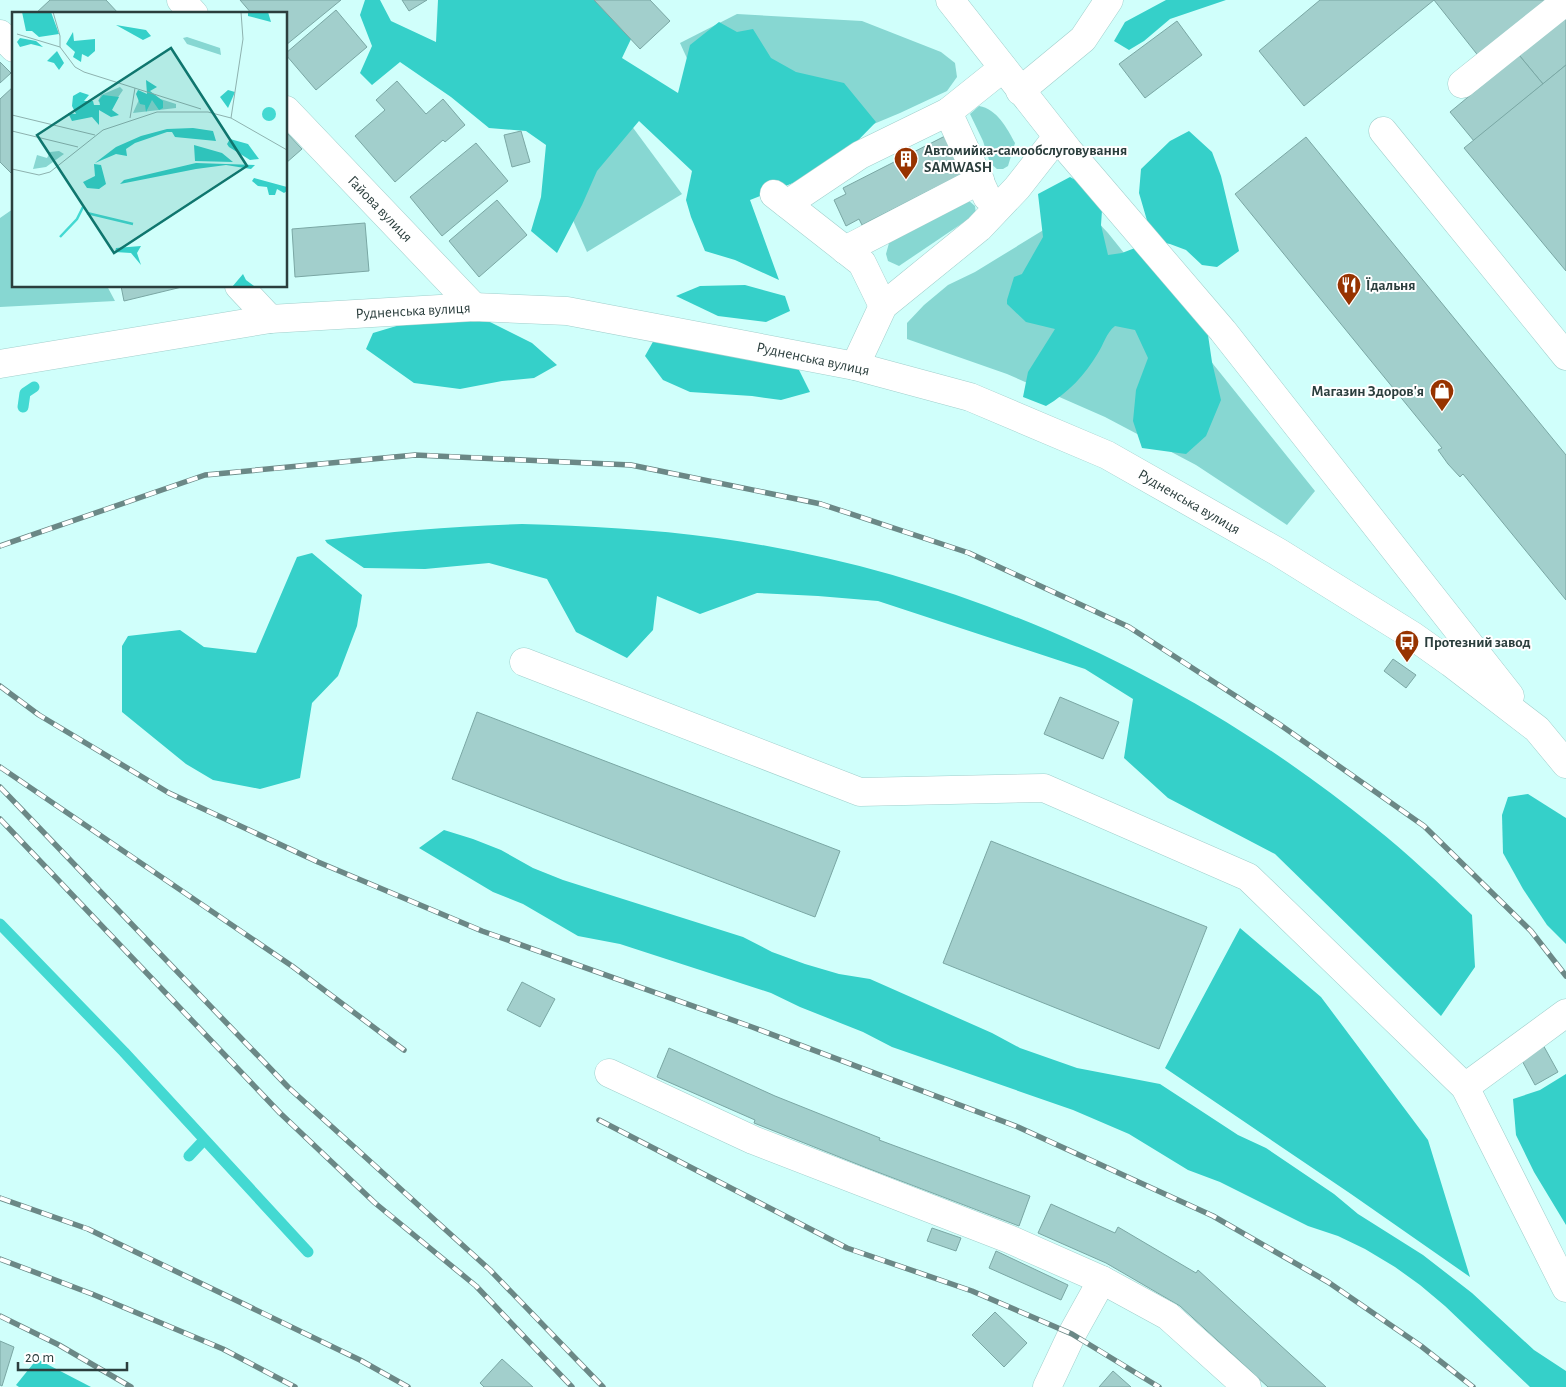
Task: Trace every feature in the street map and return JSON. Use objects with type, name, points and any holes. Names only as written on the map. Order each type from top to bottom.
[{"type":"street","points":[[181,0],[192,12]]},
{"type":"street","name":"Рудненська вулиця","points":[[950,0],[1063,144],[1224,331],[1537,730],[1566,764]]},
{"type":"street","points":[[1020,90],[1083,39],[1109,0]]},
{"type":"street","points":[[1462,84],[1566,1]]},
{"type":"street","points":[[0,34],[12,46]]},
{"type":"street","points":[[883,306],[862,263],[780,198],[860,155],[948,112],[1003,68]]},
{"type":"street","name":"Гайова вулиця","points":[[288,112],[474,307]]},
{"type":"street","points":[[948,112],[994,212]]},
{"type":"street","points":[[1383,131],[1566,356]]},
{"type":"street","points":[[855,366],[883,306],[979,228],[1063,144]]},
{"type":"street","points":[[845,250],[980,180]]},
{"type":"street","points":[[242,288],[270,319]]},
{"type":"street","name":"Рудненська вулиця","points":[[0,364],[270,319],[474,307],[567,311],[855,366],[970,397],[1107,455],[1278,552],[1413,636],[1537,730]]},
{"type":"street","points":[[524,662],[860,792],[1044,788],[1248,877],[1465,1087],[1566,1288]]},
{"type":"street","points":[[1465,1087],[1566,1013]]},
{"type":"street","points":[[608,1073],[753,1140],[1009,1239],[1102,1280],[1168,1316],[1247,1387]]},
{"type":"street","points":[[1047,1387],[1072,1334],[1102,1280]]},
{"type":"shaded area","points":[[365,0],[380,0],[391,21],[436,42],[438,0],[621,0],[640,20],[622,58],[678,93],[690,45],[719,22],[737,32],[753,29],[771,58],[796,72],[844,83],[876,122],[831,168],[750,200],[779,280],[735,260],[705,251],[686,200],[692,171],[639,121],[597,171],[557,253],[531,231],[541,197],[546,145],[526,131],[489,128],[451,97],[400,62],[372,85],[360,73],[372,46],[360,15]]},
{"type":"shaded area","points":[[1166,0],[1226,0],[1170,19],[1144,41],[1129,50],[1114,41],[1125,22]]},
{"type":"shaded area","points":[[737,14],[862,21],[941,52],[955,63],[957,77],[947,91],[900,113],[742,179],[680,43]]},
{"type":"shaded area","points":[[979,106],[996,115],[1005,125],[1015,143],[1008,166],[1003,169],[997,169],[990,163],[983,141],[970,114]]},
{"type":"shaded area","points":[[631,125],[682,194],[587,252],[553,175]]},
{"type":"shaded area","points":[[1189,131],[1212,152],[1221,176],[1239,251],[1217,267],[1202,265],[1186,250],[1154,241],[1208,335],[1221,400],[1206,436],[1186,454],[1142,448],[1133,421],[1136,390],[1148,358],[1135,330],[1115,326],[1109,332],[1100,350],[1082,376],[1062,395],[1046,406],[1023,397],[1028,372],[1055,329],[1026,322],[1007,304],[1007,300],[1014,277],[1022,274],[1043,237],[1038,194],[1070,177],[1103,195],[1101,225],[1108,255],[1122,253],[1153,241],[1139,193],[1141,169],[1170,141]]},
{"type":"shaded area","points":[[968,200],[975,206],[976,214],[899,266],[888,261],[886,254],[889,243],[960,201]]},
{"type":"shaded area","points":[[12,210],[12,288],[108,288],[115,301],[0,307],[0,218]]},
{"type":"shaded area","points":[[1090,214],[1108,233],[1315,491],[1287,525],[1196,465],[1105,417],[1007,374],[907,339],[907,323],[924,305],[948,285],[975,272],[1068,215]]},
{"type":"shaded area","points":[[745,285],[785,296],[790,311],[766,322],[718,316],[676,296],[700,286]]},
{"type":"shaded area","points":[[449,318],[490,322],[532,343],[557,365],[534,378],[502,381],[460,389],[414,383],[366,349],[373,333],[403,324]]},
{"type":"shaded area","points":[[659,331],[798,368],[810,392],[781,400],[690,392],[663,380],[645,356]]},
{"type":"shaded area","points":[[522,524],[668,532],[717,538],[806,554],[894,576],[980,604],[1064,637],[1146,677],[1225,722],[1301,771],[1373,826],[1424,869],[1472,915],[1475,967],[1441,1016],[1275,854],[1168,798],[1124,758],[1133,699],[1085,669],[878,601],[757,593],[700,614],[657,596],[653,630],[627,658],[576,632],[547,579],[489,563],[425,569],[364,568],[325,540],[424,529]]},
{"type":"shaded area","points":[[312,553],[362,595],[357,626],[338,676],[312,703],[300,778],[260,789],[213,780],[186,764],[122,712],[122,646],[128,636],[180,630],[204,647],[256,653],[297,557]]},
{"type":"shaded area","points":[[1528,794],[1566,818],[1566,944],[1547,925],[1523,889],[1503,853],[1502,815],[1508,797]]},
{"type":"shaded area","points":[[444,830],[501,850],[533,868],[563,880],[743,937],[772,952],[805,964],[839,974],[870,979],[992,1033],[1020,1048],[1077,1068],[1160,1084],[1238,1135],[1266,1148],[1334,1194],[1358,1214],[1423,1255],[1472,1293],[1534,1350],[1566,1371],[1566,1387],[1530,1387],[1445,1306],[1420,1285],[1365,1249],[1338,1236],[1308,1226],[1220,1182],[1188,1170],[1129,1134],[1073,1110],[892,1047],[863,1032],[800,1007],[771,993],[620,944],[578,936],[523,904],[493,892],[419,848]]},
{"type":"shaded area","points":[[1240,928],[1321,997],[1428,1140],[1470,1277],[1165,1068]]},
{"type":"shaded area","points":[[1566,1074],[1566,1225],[1534,1172],[1516,1135],[1513,1099],[1540,1090]]},
{"type":"shaded area","points":[[37,1359],[91,1387],[19,1387],[16,1385]]},
{"type":"building","points":[[50,0],[106,0],[117,12],[37,12]]},
{"type":"building","points":[[240,0],[341,0],[288,43],[288,12],[250,12]]},
{"type":"building","points":[[402,0],[427,0],[409,11]]},
{"type":"building","points":[[594,0],[650,0],[670,21],[640,49]]},
{"type":"building","points":[[1320,0],[1434,0],[1304,106],[1259,51]]},
{"type":"building","points":[[1434,0],[1550,0],[1480,58]]},
{"type":"building","points":[[336,10],[367,47],[316,90],[288,57],[288,51]]},
{"type":"building","points":[[1566,17],[1566,65],[1543,84],[1519,55]]},
{"type":"building","points":[[1177,21],[1202,55],[1145,98],[1119,64]]},
{"type":"building","points":[[1519,55],[1543,84],[1474,141],[1450,112]]},
{"type":"building","points":[[0,62],[11,73],[0,83]]},
{"type":"building","points":[[1566,65],[1566,271],[1464,148]]},
{"type":"building","points":[[397,81],[426,114],[443,99],[465,125],[445,142],[443,140],[395,182],[355,136],[385,110],[376,100]]},
{"type":"building","points":[[12,88],[12,174],[0,162],[0,99]]},
{"type":"building","points":[[521,131],[530,162],[512,167],[504,135]]},
{"type":"building","points":[[288,134],[302,149],[288,161]]},
{"type":"building","name":"Автомийка-самообслуговування SAMWASH","points":[[949,134],[968,171],[862,225],[859,219],[846,226],[834,200],[846,194],[843,188]]},
{"type":"building","points":[[1306,137],[1566,455],[1566,600],[1463,474],[1460,477],[1448,464],[1438,450],[1442,448],[1235,194]]},
{"type":"building","points":[[476,143],[508,181],[442,236],[410,197]]},
{"type":"building","points":[[497,200],[527,235],[479,277],[449,241]]},
{"type":"building","points":[[365,223],[369,271],[295,277],[292,229]]},
{"type":"building","points":[[121,288],[178,288],[124,301]]},
{"type":"building","points":[[1393,659],[1416,675],[1406,688],[1384,671]]},
{"type":"building","points":[[1060,697],[1119,722],[1103,759],[1044,734]]},
{"type":"building","points":[[477,712],[840,851],[815,917],[452,779]]},
{"type":"building","points":[[991,841],[1207,927],[1159,1049],[943,963]]},
{"type":"building","points":[[522,982],[555,999],[540,1027],[507,1010]]},
{"type":"building","points":[[1542,1043],[1558,1072],[1535,1085],[1519,1055]]},
{"type":"building","points":[[669,1048],[775,1096],[880,1138],[879,1140],[1030,1196],[1019,1226],[754,1123],[755,1120],[657,1077]]},
{"type":"building","points":[[1051,1204],[1115,1233],[1118,1227],[1196,1273],[1198,1270],[1326,1387],[1268,1387],[1180,1306],[1106,1263],[1038,1233]]},
{"type":"building","points":[[932,1228],[961,1238],[956,1251],[927,1241]]},
{"type":"building","points":[[996,1251],[1068,1285],[1061,1300],[989,1268]]},
{"type":"building","points":[[995,1312],[1027,1343],[1004,1367],[972,1335]]},
{"type":"building","points":[[0,1341],[14,1347],[2,1386],[0,1385]]},
{"type":"building","points":[[502,1359],[533,1387],[484,1387],[480,1383]]},
{"type":"building","points":[[1113,1371],[1131,1387],[1099,1387]]},
{"type":"waterway","points":[[23,407],[25,393],[34,387]]},
{"type":"waterway","points":[[0,924],[124,1052],[308,1252]]},
{"type":"waterway","points":[[189,1156],[204,1140]]},
{"type":"railway","points":[[0,546],[205,475],[415,455],[631,465],[821,504],[969,553],[1129,627],[1279,724],[1424,826],[1531,931],[1566,976]]},
{"type":"railway","points":[[0,686],[39,715],[169,793],[318,862],[482,931],[752,1027],[1018,1127],[1213,1216],[1328,1282],[1421,1346],[1473,1387]]},
{"type":"railway","points":[[0,767],[292,966],[404,1050]]},
{"type":"railway","points":[[0,787],[288,1087],[490,1270],[603,1387]]},
{"type":"railway","points":[[0,819],[280,1113],[375,1203],[476,1286],[572,1387]]},
{"type":"railway","points":[[599,1120],[847,1248],[972,1291],[1072,1334],[1159,1387]]},
{"type":"railway","points":[[0,1198],[88,1229],[360,1360],[408,1387]]},
{"type":"railway","points":[[0,1259],[92,1294],[223,1349],[295,1387]]},
{"type":"railway","points":[[0,1316],[59,1345],[131,1387]]},
{"type":"place","name":"Автомийка-самообслуговування SAMWASH","points":[[906,180]]},
{"type":"place","name":"Їдальня","points":[[1349,306]]},
{"type":"place","name":"Магазин Здоров'я","points":[[1442,412]]},
{"type":"place","name":"Протезний завод","points":[[1407,663]]}]
